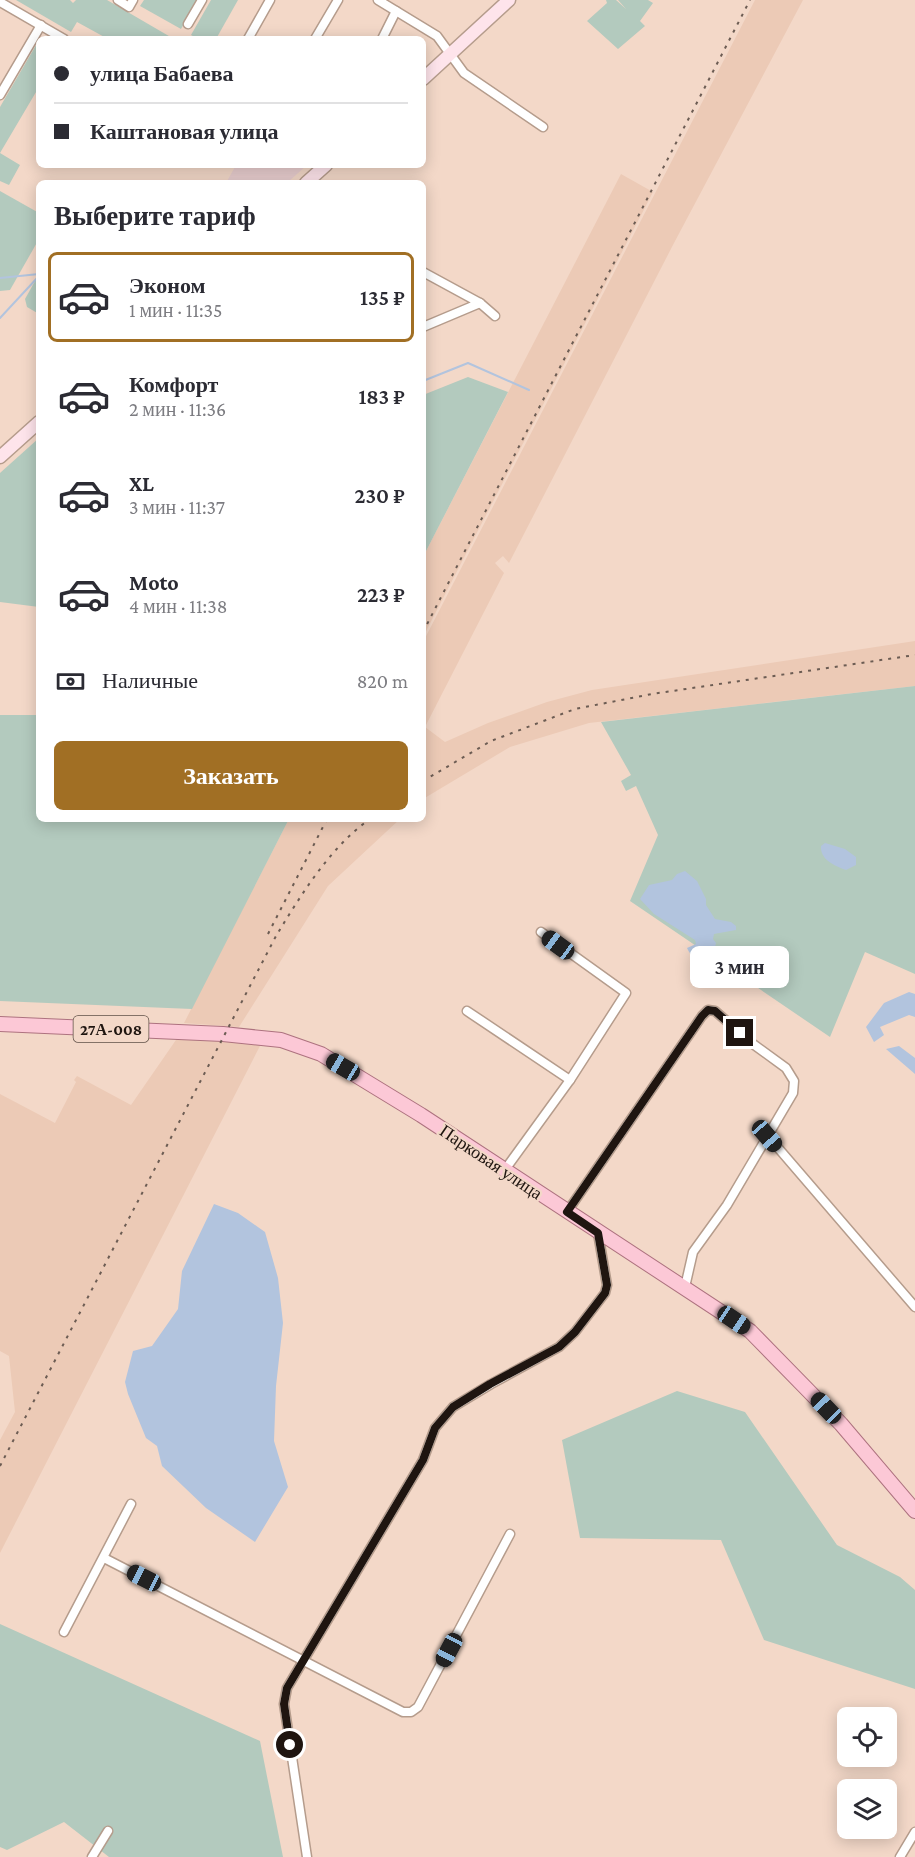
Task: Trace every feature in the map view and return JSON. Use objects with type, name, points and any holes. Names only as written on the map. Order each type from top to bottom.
[{"type":"main road","name":"Парковая улица","points":[[0,1024],[223,1034],[281,1040],[321,1054],[412,1110],[750,1331],[841,1424],[915,1511]]},
{"type":"street","points":[[118,0],[131,3]]},
{"type":"street","points":[[188,24],[202,0]]},
{"type":"street","points":[[250,36],[270,0]]},
{"type":"street","points":[[317,36],[338,0]]},
{"type":"street","points":[[378,0],[437,36],[464,74],[543,128]]},
{"type":"street","points":[[426,76],[509,0]]},
{"type":"street","points":[[0,2],[59,36]]},
{"type":"street","points":[[384,36],[396,11]]},
{"type":"street","points":[[0,95],[41,25]]},
{"type":"street","points":[[309,180],[323,168]]},
{"type":"street","points":[[426,274],[480,303],[495,316]]},
{"type":"street","points":[[426,326],[480,303]]},
{"type":"street","points":[[0,457],[36,425]]},
{"type":"street","points":[[504,1171],[570,1080],[626,993],[541,932]]},
{"type":"street","points":[[567,1212],[708,1010],[715,1011],[753,1044],[786,1068],[794,1081],[794,1093],[727,1205],[693,1252],[685,1287]]},
{"type":"street","points":[[467,1011],[570,1080]]},
{"type":"street","points":[[767,1136],[915,1307]]},
{"type":"street","points":[[307,1857],[284,1704],[287,1688],[423,1460],[435,1428],[453,1407],[559,1347],[575,1332],[605,1293],[607,1285],[598,1233]]},
{"type":"street","points":[[63,1632],[131,1504]]},
{"type":"street","points":[[104,1558],[403,1712],[411,1712],[418,1707],[510,1534]]},
{"type":"street","points":[[92,1857],[108,1831]]},
{"type":"street","points":[[900,1857],[915,1832]]},
{"type":"shaded area","points":[[755,0],[803,0],[674,243],[509,563],[503,556],[495,563],[504,573],[426,725],[426,636]]},
{"type":"shaded area","points":[[234,168],[304,168],[290,180],[228,180]]},
{"type":"shaded area","points":[[621,174],[653,192],[426,631],[426,551]]},
{"type":"shaded area","points":[[915,641],[915,686],[589,723],[510,747],[426,797],[426,728],[445,742],[488,723],[547,702],[592,690]]},
{"type":"shaded area","points":[[287,822],[397,822],[328,886],[239,1027],[184,1023]]},
{"type":"shaded area","points":[[178,1037],[262,1042],[0,1553],[0,1440],[15,1412],[9,1356],[0,1351],[0,1094],[55,1123],[77,1076],[131,1105]]},
{"type":"green space","points":[[16,0],[70,0],[73,3],[76,0],[107,0],[169,36],[103,36],[77,22],[71,32]]},
{"type":"green space","points":[[144,0],[198,0],[181,29],[140,6]]},
{"type":"green space","points":[[211,0],[238,0],[218,36],[191,35]]},
{"type":"green space","points":[[606,0],[616,0],[626,9],[618,0],[648,0],[653,3],[640,21],[645,26],[618,49],[587,21],[607,3]]},
{"type":"green space","points":[[36,45],[36,92],[0,153],[0,107]]},
{"type":"green space","points":[[0,153],[20,165],[9,185],[0,181]]},
{"type":"green space","points":[[0,191],[36,211],[36,244],[10,290],[0,291]]},
{"type":"green space","points":[[36,279],[36,312],[27,307],[25,299]]},
{"type":"green space","points":[[468,377],[508,392],[426,551],[426,394]]},
{"type":"green space","points":[[36,441],[36,607],[0,602],[0,473]]},
{"type":"green space","points":[[915,686],[915,974],[865,952],[830,1037],[630,901],[658,835],[636,786],[626,791],[621,781],[631,775],[601,722]]},
{"type":"green space","points":[[0,715],[36,715],[36,822],[287,822],[192,1009],[0,1001]]},
{"type":"green space","points":[[677,1391],[745,1412],[837,1545],[900,1577],[915,1590],[915,1689],[764,1640],[721,1540],[580,1538],[562,1440]]},
{"type":"green space","points":[[0,1624],[260,1741],[283,1857],[109,1857],[64,1822],[7,1850],[0,1847]]},
{"type":"water","points":[[825,843],[845,849],[856,857],[856,865],[846,870],[829,862],[821,851],[821,846]]},
{"type":"water","points":[[685,871],[697,881],[706,899],[706,905],[715,919],[731,922],[736,926],[736,930],[714,934],[713,939],[716,943],[713,955],[727,965],[727,969],[710,966],[694,957],[687,948],[696,944],[695,940],[654,914],[640,899],[649,885],[672,880],[677,874]]},
{"type":"water","points":[[909,992],[915,994],[915,1017],[909,1015],[880,1027],[884,1035],[874,1042],[866,1027],[884,1003]]},
{"type":"water","points":[[899,1046],[915,1058],[915,1074],[886,1049]]},
{"type":"water","points":[[214,1204],[238,1213],[265,1232],[278,1278],[283,1323],[276,1386],[274,1441],[288,1487],[255,1542],[206,1508],[162,1466],[157,1446],[146,1438],[125,1382],[133,1351],[152,1346],[178,1309],[182,1271]]},
{"type":"waterway","points":[[0,278],[36,274]]},
{"type":"waterway","points":[[0,318],[36,279]]},
{"type":"waterway","points":[[426,380],[468,363],[529,390]]},
{"type":"railway","points":[[426,626],[750,0]]},
{"type":"railway","points":[[426,779],[491,741],[575,709],[652,694],[915,655]]},
{"type":"railway","points":[[268,934],[325,822]]},
{"type":"railway","points":[[0,1466],[276,936],[317,873],[342,843],[366,822]]},
{"type":"route","points":[[290,1745],[284,1704],[287,1688],[423,1460],[435,1428],[453,1407],[559,1347],[575,1332],[605,1293],[607,1285],[598,1233],[567,1212],[702,1016],[708,1010],[715,1011],[740,1033]]}]
